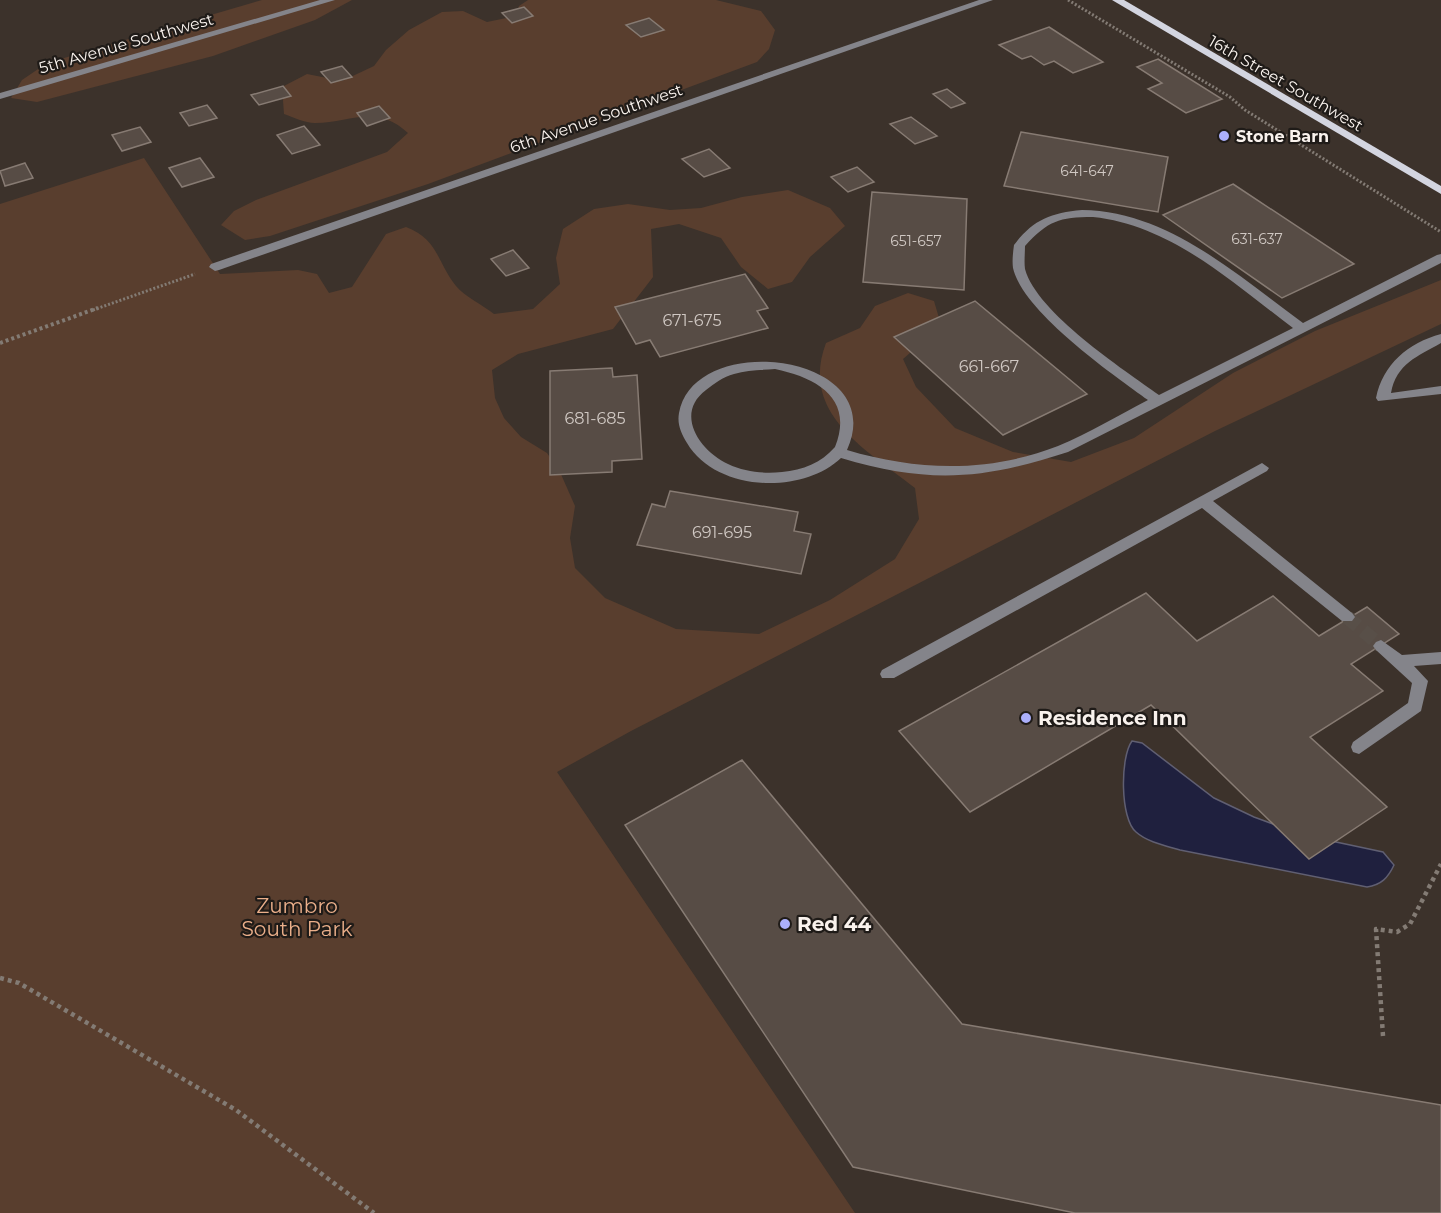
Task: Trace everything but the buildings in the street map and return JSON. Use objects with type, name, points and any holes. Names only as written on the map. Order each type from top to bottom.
[{"type":"main road","name":"16th Street Southwest","points":[[1117,0],[1441,191]]},
{"type":"street","name":"5th Avenue Southwest","points":[[0,96],[330,0]]},
{"type":"street","name":"6th Avenue Southwest","points":[[215,267],[988,0]]},
{"type":"street","points":[[1158,401],[1064,328],[1028,290],[1018,264],[1023,241],[1029,232],[1039,225],[1066,215],[1103,214],[1128,220],[1183,246],[1300,327]]},
{"type":"street","points":[[839,452],[849,423],[840,398],[816,378],[788,367],[740,368],[712,378],[693,395],[684,415],[689,439],[696,450],[707,460],[742,475],[762,477],[801,473],[839,452],[908,471],[954,473],[1007,466],[1063,449],[1300,327],[1441,258]]},
{"type":"street","points":[[1441,338],[1391,369],[1386,380],[1383,398],[1441,390]]},
{"type":"street","points":[[888,674],[1262,468]]},
{"type":"street","points":[[1203,501],[1347,617]]},
{"type":"street","points":[[1359,747],[1415,706],[1420,681],[1381,645]]},
{"type":"street","points":[[1399,661],[1441,658]]},
{"type":"path","points":[[1068,0],[1230,97],[1245,110],[1441,232]]},
{"type":"path","points":[[0,343],[215,267]]},
{"type":"path","points":[[1383,1036],[1376,929],[1397,932],[1410,924],[1441,864]]},
{"type":"path","points":[[0,978],[19,983],[236,1110],[374,1213]]},
{"type":"green space","points":[[262,0],[352,0],[315,20],[213,56],[37,102],[11,98],[22,80],[47,63]]},
{"type":"green space","points":[[528,0],[716,0],[761,11],[775,30],[769,49],[757,62],[428,184],[270,236],[245,240],[221,225],[234,211],[256,200],[387,152],[408,133],[396,124],[374,117],[315,123],[284,114],[282,87],[307,74],[342,81],[374,66],[386,50],[409,30],[442,12],[463,11],[487,22],[516,16],[519,6]]},
{"type":"green space","name":"Zumbro South Park","points":[[144,158],[220,274],[298,270],[317,274],[329,293],[352,287],[386,234],[406,227],[417,232],[431,245],[460,290],[494,314],[533,309],[560,284],[556,258],[563,229],[594,209],[628,204],[670,210],[701,208],[742,197],[788,190],[830,208],[845,226],[810,257],[792,282],[768,289],[741,267],[721,238],[679,224],[651,229],[653,277],[613,329],[518,354],[492,370],[495,398],[504,418],[521,437],[547,453],[560,472],[575,506],[570,538],[575,568],[605,598],[676,629],[759,634],[830,600],[895,559],[919,519],[915,488],[842,428],[830,410],[822,390],[820,368],[826,343],[860,328],[875,306],[908,293],[934,301],[939,318],[926,339],[903,359],[916,387],[955,428],[1013,452],[1071,462],[1134,438],[1233,373],[1315,331],[1441,280],[1441,324],[1215,431],[631,731],[557,772],[855,1213],[0,1213],[0,204]]},
{"type":"shaded area","points":[[1132,741],[1142,743],[1214,798],[1254,817],[1303,835],[1383,852],[1394,865],[1384,880],[1367,887],[1180,850],[1146,838],[1136,832],[1131,825],[1125,802],[1125,760]]},
{"type":"tunnel","points":[[1347,617],[1381,646]]},
{"type":"place","name":"Stone Barn","points":[[1224,136]]},
{"type":"place","name":"Residence Inn","points":[[1026,718]]},
{"type":"place","name":"Red 44","points":[[785,924]]}]
